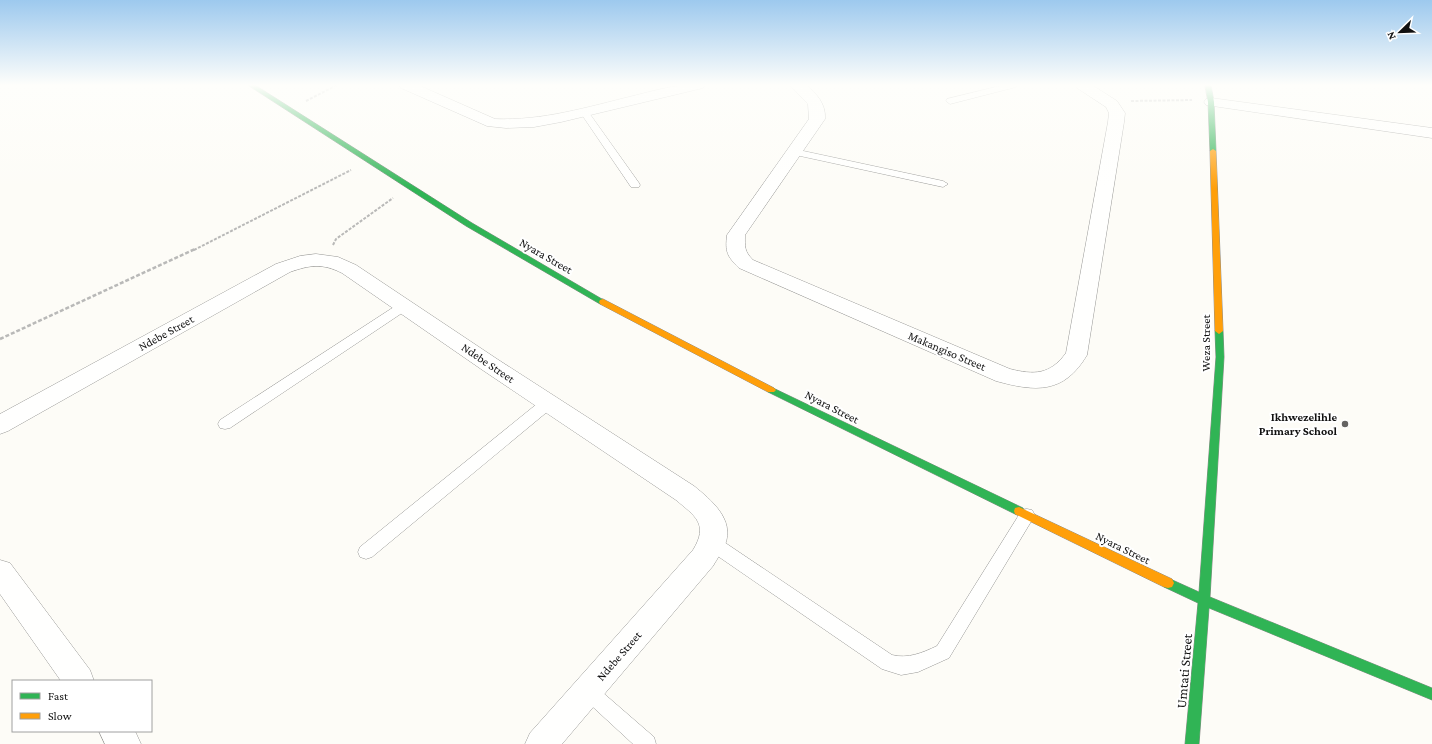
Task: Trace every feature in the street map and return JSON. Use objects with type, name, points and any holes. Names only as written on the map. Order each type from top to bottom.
[{"type":"street","name":"Nyara Street","points":[[305,120],[448,212],[568,283],[697,352],[843,426],[1204,600],[1432,694]]},
{"type":"street","points":[[485,120],[492,123],[520,124],[543,120]]},
{"type":"street","name":"Makangiso Street","points":[[816,120],[736,235],[735,249],[738,256],[746,264],[1004,375],[1019,380],[1038,381],[1055,377],[1065,369],[1076,355],[1116,120]]},
{"type":"street","name":"Weza Street","points":[[1204,600],[1220,357],[1212,120]]},
{"type":"street","points":[[1337,120],[1432,133]]},
{"type":"street","name":"Ndebe Street","points":[[0,425],[283,268],[300,262],[324,259],[336,262],[349,269],[685,492],[704,509],[712,519],[714,530],[712,543],[703,558],[541,744]]},
{"type":"street","points":[[5,590],[78,680]]},
{"type":"street","name":"Umtati Street","points":[[1192,744],[1204,600]]},
{"type":"street","points":[[116,732],[124,744]]},
{"type":"lane","points":[[589,120],[635,185]]},
{"type":"lane","points":[[794,152],[943,184]]},
{"type":"lane","points":[[225,424],[404,306]]},
{"type":"lane","points":[[366,552],[548,402]]},
{"type":"lane","points":[[712,543],[888,663],[901,666],[918,663],[943,652],[1027,515]]},
{"type":"lane","points":[[588,691],[647,744]]},
{"type":"path","points":[[0,339],[193,250],[369,161]]},
{"type":"path","points":[[324,259],[336,239],[408,187]]},
{"type":"traffic: fast","points":[[305,120],[469,225],[603,302]]},
{"type":"traffic: fast","points":[[1212,120],[1213,151]]},
{"type":"traffic: fast","points":[[1192,744],[1204,600],[1220,357],[1219,331]]},
{"type":"traffic: fast","points":[[771,390],[1019,511]]},
{"type":"traffic: fast","points":[[1168,583],[1204,600],[1432,694]]},
{"type":"traffic: slow","points":[[1213,151],[1219,331]]},
{"type":"traffic: slow","points":[[603,302],[771,390]]},
{"type":"traffic: slow","points":[[1019,511],[1168,583]]},
{"type":"place","name":"Ikhwezelihle Primary School","points":[[1345,424]]}]
